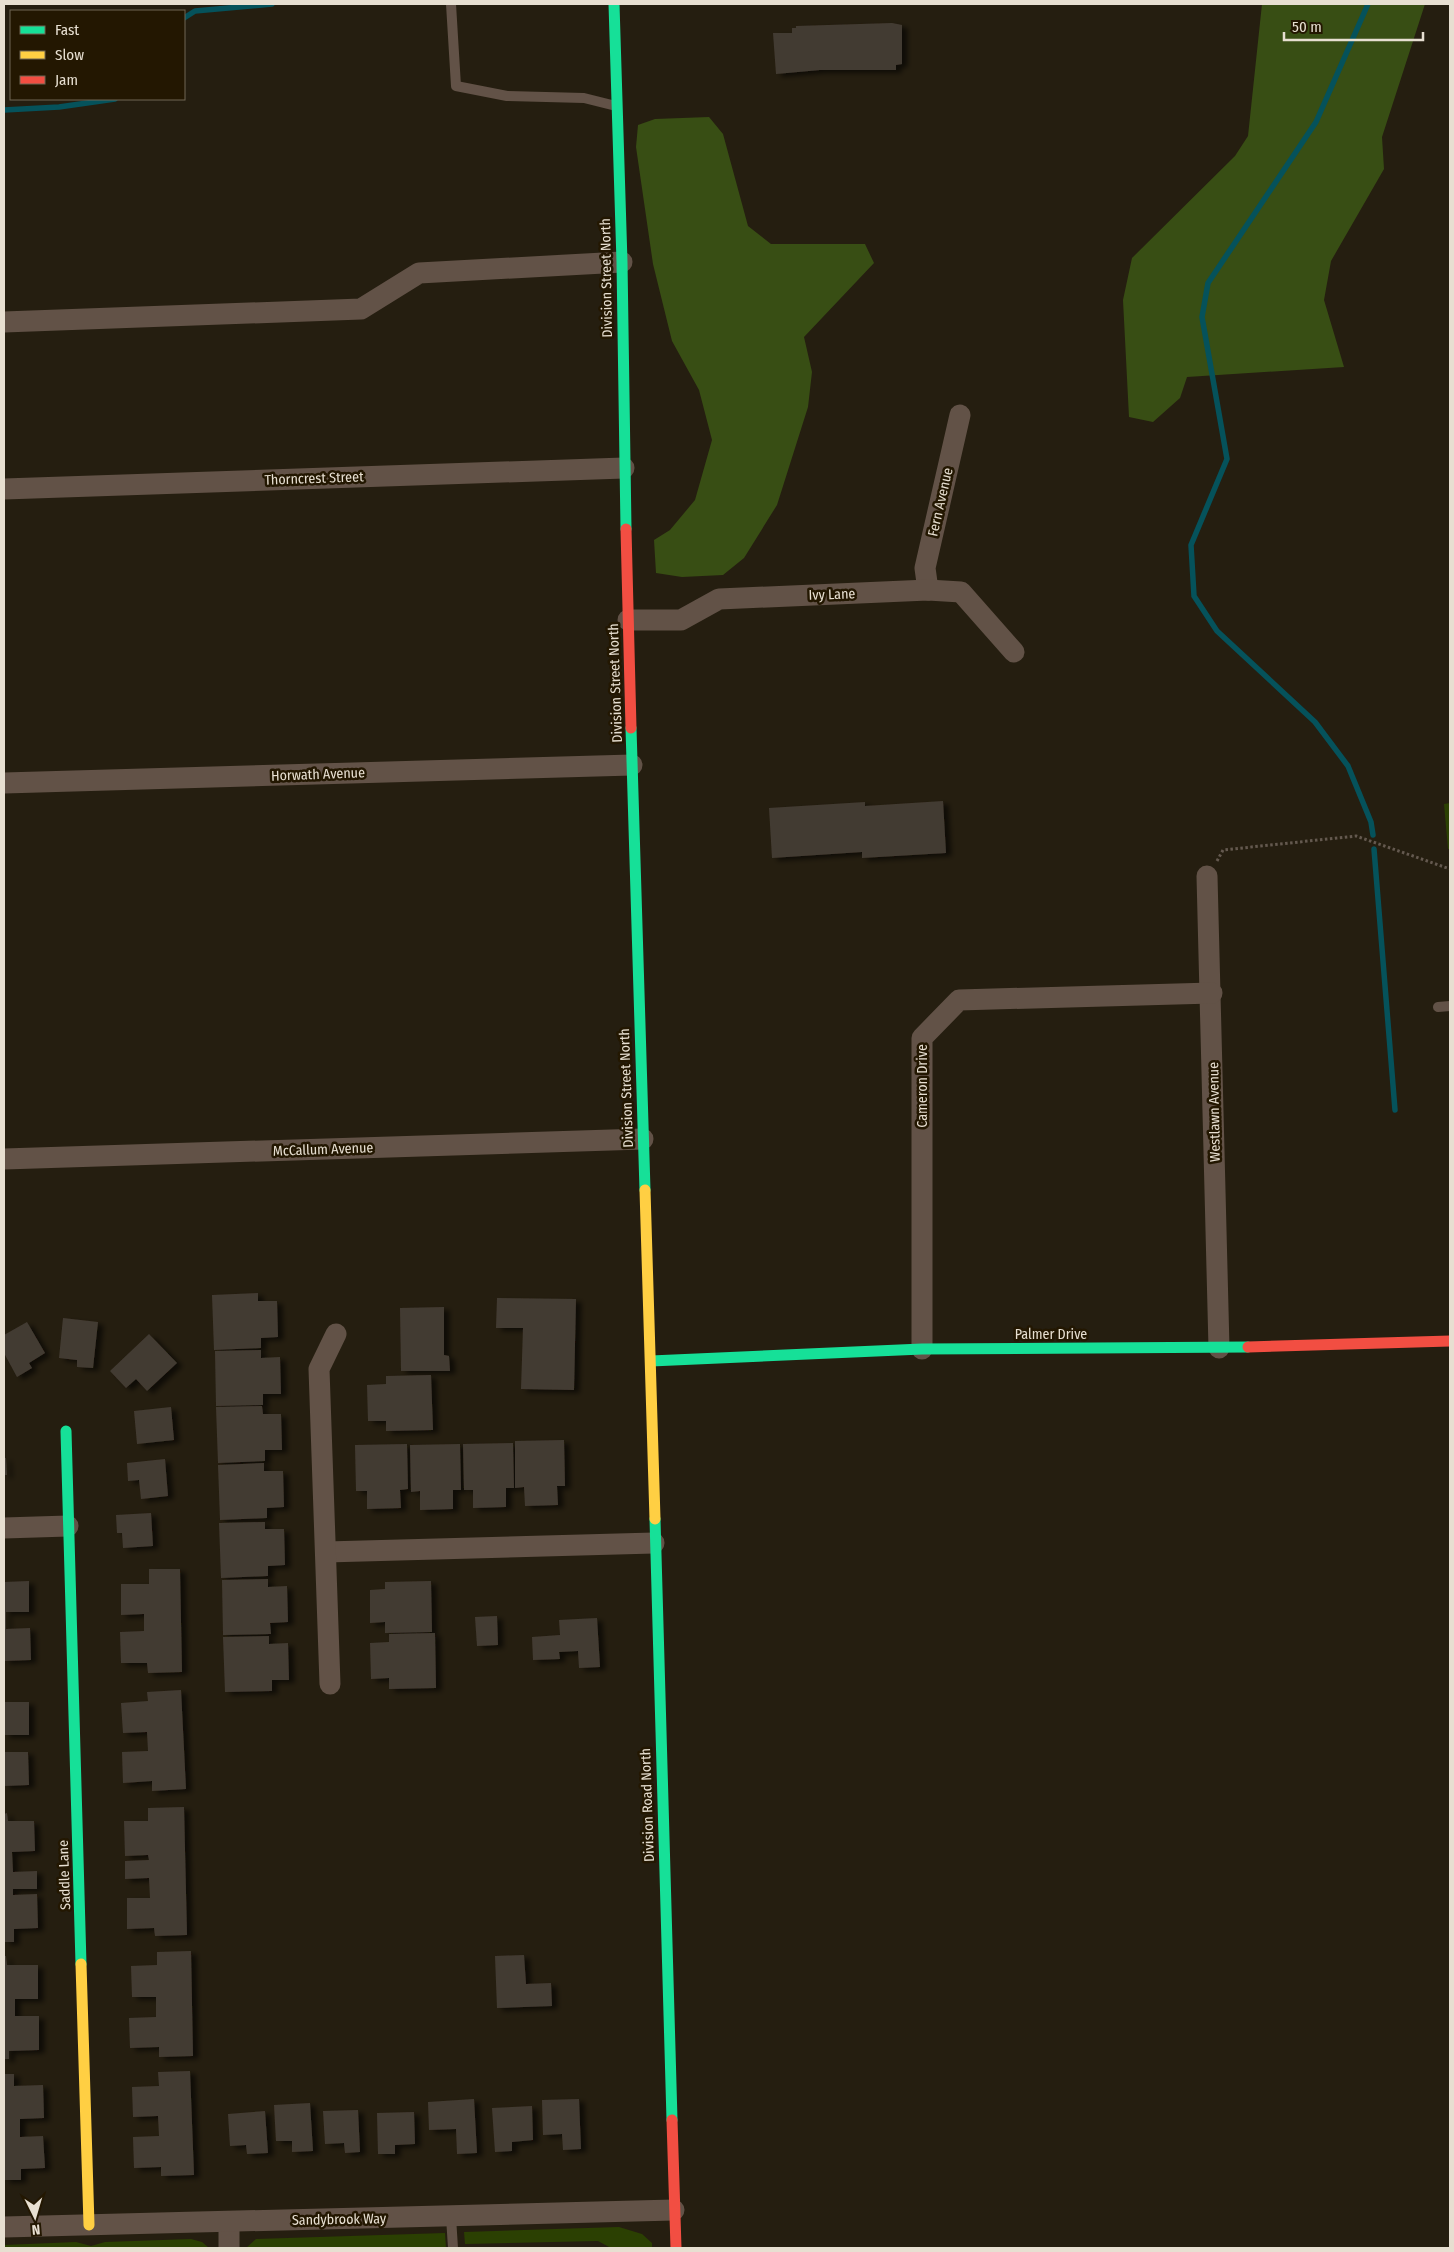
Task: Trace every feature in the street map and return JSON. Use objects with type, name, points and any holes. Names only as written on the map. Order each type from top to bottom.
[{"type":"main road","name":"Division Street North","points":[[614,4],[622,262],[628,620],[651,1361]]},
{"type":"main road","name":"Palmer Drive","points":[[651,1361],[922,1349],[1220,1348],[1450,1341]]},
{"type":"main road","name":"Division Road North","points":[[651,1361],[654,1543],[676,2248]]},
{"type":"main road","name":"Saddle Lane","points":[[66,1430],[89,2224]]},
{"type":"street","points":[[4,322],[361,309],[419,273],[622,262]]},
{"type":"street","name":"Fern Avenue","points":[[928,590],[924,568],[960,415]]},
{"type":"street","name":"Thorncrest Street","points":[[4,489],[624,468]]},
{"type":"street","name":"Ivy Lane","points":[[628,620],[681,620],[719,598],[928,590],[961,592],[1014,652]]},
{"type":"street","name":"Horwath Avenue","points":[[4,783],[632,766]]},
{"type":"street","name":"Westlawn Avenue","points":[[1207,876],[1212,993],[1220,1348]]},
{"type":"street","name":"Cameron Drive","points":[[922,1349],[922,1038],[959,1000],[1212,993]]},
{"type":"street","name":"McCallum Avenue","points":[[4,1159],[643,1139]]},
{"type":"street","points":[[330,1684],[320,1370],[336,1334]]},
{"type":"street","points":[[4,1528],[68,1526]]},
{"type":"street","points":[[326,1552],[654,1543]]},
{"type":"street","name":"Sandybrook Way","points":[[4,2227],[674,2210]]},
{"type":"street","points":[[229,2222],[229,2248]]},
{"type":"lane","points":[[451,4],[456,86],[507,96],[584,98],[617,107]]},
{"type":"lane","points":[[1438,1006],[1450,1006]]},
{"type":"lane","points":[[451,2217],[453,2248]]},
{"type":"path","points":[[1207,876],[1223,850],[1356,836],[1450,869]]},
{"type":"green space","points":[[1262,4],[1425,4],[1382,137],[1384,169],[1331,261],[1324,300],[1344,367],[1187,377],[1180,398],[1153,422],[1129,417],[1123,300],[1132,258],[1235,156],[1248,136]]},
{"type":"green space","points":[[709,117],[723,134],[748,226],[771,244],[865,244],[874,263],[804,337],[812,372],[808,407],[777,505],[744,558],[723,575],[682,577],[656,573],[654,540],[670,530],[695,500],[712,440],[699,390],[672,341],[653,264],[636,147],[638,125],[655,119]]},
{"type":"green space","points":[[1450,803],[1450,849],[1448,849],[1444,804]]},
{"type":"green space","points":[[619,2227],[642,2234],[652,2243],[652,2248],[611,2248],[598,2241],[465,2244],[464,2232]]},
{"type":"green space","points":[[445,2233],[446,2248],[246,2248],[256,2239]]},
{"type":"green space","points":[[191,2239],[202,2242],[209,2248],[4,2248],[4,2245],[76,2242],[91,2246],[105,2242]]},
{"type":"building","points":[[892,23],[902,25],[902,64],[896,65],[896,70],[820,70],[776,74],[773,33],[792,33],[792,28],[796,28],[796,26]]},
{"type":"building","points":[[943,801],[946,853],[862,858],[862,852],[772,858],[769,808],[865,802],[865,806]]},
{"type":"building","points":[[258,1293],[258,1301],[277,1301],[278,1337],[261,1338],[261,1348],[214,1350],[212,1295]]},
{"type":"building","points":[[497,1298],[576,1299],[574,1390],[521,1389],[523,1328],[496,1328]]},
{"type":"building","points":[[444,1307],[444,1355],[449,1356],[450,1371],[401,1371],[400,1308]]},
{"type":"building","points":[[63,1318],[98,1322],[93,1368],[77,1367],[77,1360],[59,1358]]},
{"type":"building","points":[[27,1322],[45,1353],[29,1363],[32,1368],[17,1377],[4,1353],[4,1335]]},
{"type":"building","points":[[149,1334],[177,1363],[147,1391],[136,1379],[126,1388],[110,1371]]},
{"type":"building","points":[[261,1350],[261,1358],[280,1357],[281,1394],[263,1394],[263,1405],[216,1406],[215,1351]]},
{"type":"building","points":[[431,1375],[433,1430],[386,1431],[386,1421],[368,1421],[367,1385],[386,1384],[386,1376]]},
{"type":"building","points":[[262,1406],[263,1414],[281,1414],[282,1450],[265,1450],[265,1461],[218,1463],[216,1407]]},
{"type":"building","points":[[171,1407],[174,1440],[137,1444],[134,1411]]},
{"type":"building","points":[[564,1440],[565,1486],[557,1486],[558,1505],[525,1506],[524,1487],[515,1488],[515,1441]]},
{"type":"building","points":[[513,1443],[514,1488],[506,1488],[506,1507],[473,1508],[473,1490],[464,1490],[463,1444]]},
{"type":"building","points":[[407,1444],[408,1489],[400,1490],[401,1508],[367,1509],[367,1491],[356,1491],[355,1445]]},
{"type":"building","points":[[460,1444],[461,1490],[453,1490],[453,1509],[420,1510],[420,1491],[411,1492],[410,1445]]},
{"type":"building","points":[[4,1458],[6,1458],[7,1475],[4,1475]]},
{"type":"building","points":[[165,1459],[168,1496],[141,1499],[139,1480],[128,1481],[127,1463]]},
{"type":"building","points":[[264,1463],[264,1471],[283,1471],[284,1507],[267,1508],[267,1518],[220,1520],[218,1465]]},
{"type":"building","points":[[151,1513],[153,1546],[123,1548],[122,1533],[117,1533],[116,1515]]},
{"type":"building","points":[[265,1522],[265,1529],[284,1529],[285,1565],[268,1566],[268,1576],[221,1578],[219,1523]]},
{"type":"building","points":[[149,1569],[180,1569],[182,1672],[148,1673],[147,1663],[121,1663],[120,1632],[144,1631],[144,1614],[121,1615],[121,1584],[149,1584]]},
{"type":"building","points":[[268,1579],[268,1587],[287,1586],[288,1622],[270,1623],[271,1634],[223,1635],[222,1580]]},
{"type":"building","points":[[29,1581],[29,1612],[6,1612],[6,1629],[30,1628],[31,1660],[4,1661],[4,1582]]},
{"type":"building","points":[[431,1581],[432,1632],[385,1633],[385,1622],[370,1623],[370,1590],[385,1589],[385,1582]]},
{"type":"building","points":[[497,1616],[498,1645],[477,1646],[475,1617]]},
{"type":"building","points":[[597,1618],[600,1667],[579,1668],[578,1651],[559,1652],[560,1659],[533,1660],[532,1637],[560,1635],[559,1620]]},
{"type":"building","points":[[435,1633],[436,1688],[389,1689],[389,1678],[371,1679],[370,1643],[389,1642],[389,1634]]},
{"type":"building","points":[[269,1636],[269,1644],[288,1643],[289,1680],[272,1680],[272,1691],[225,1692],[223,1637]]},
{"type":"building","points":[[181,1690],[186,1789],[152,1791],[152,1781],[123,1783],[122,1752],[148,1751],[147,1732],[123,1733],[121,1703],[148,1701],[147,1692]]},
{"type":"building","points":[[4,1702],[29,1702],[29,1735],[4,1735]]},
{"type":"building","points":[[4,1752],[28,1752],[29,1785],[4,1786]]},
{"type":"building","points":[[184,1807],[187,1935],[155,1936],[154,1928],[127,1929],[127,1898],[150,1898],[149,1878],[125,1879],[125,1861],[149,1860],[148,1855],[125,1856],[124,1821],[148,1821],[148,1808]]},
{"type":"building","points":[[7,1813],[8,1821],[34,1821],[35,1851],[12,1852],[13,1872],[37,1871],[37,1889],[13,1889],[13,1895],[37,1894],[38,1928],[14,1929],[14,1942],[4,1942],[4,1814]]},
{"type":"building","points":[[191,1951],[193,2056],[159,2057],[159,2047],[130,2048],[129,2018],[156,2017],[156,1997],[132,1997],[131,1966],[157,1965],[157,1952]]},
{"type":"building","points":[[524,1955],[526,1984],[551,1983],[552,2006],[497,2008],[495,1956]]},
{"type":"building","points":[[4,1956],[6,1956],[7,1965],[38,1965],[38,1999],[15,1999],[15,2016],[39,2016],[39,2050],[9,2051],[9,2059],[4,2059]]},
{"type":"building","points":[[190,2071],[194,2175],[161,2176],[161,2167],[134,2168],[133,2137],[159,2136],[158,2116],[133,2117],[132,2087],[159,2086],[158,2072]]},
{"type":"building","points":[[4,2074],[14,2074],[14,2086],[43,2085],[44,2118],[20,2119],[20,2137],[43,2136],[45,2168],[21,2169],[21,2180],[4,2180]]},
{"type":"building","points":[[474,2099],[477,2153],[457,2154],[456,2129],[429,2130],[428,2102]]},
{"type":"building","points":[[579,2099],[581,2149],[563,2150],[562,2134],[543,2135],[542,2100]]},
{"type":"building","points":[[310,2103],[313,2151],[292,2152],[292,2141],[276,2141],[274,2105]]},
{"type":"building","points":[[532,2106],[533,2140],[512,2142],[512,2151],[495,2152],[492,2108]]},
{"type":"building","points":[[358,2110],[360,2152],[345,2153],[344,2143],[325,2144],[323,2111]]},
{"type":"building","points":[[265,2111],[268,2153],[247,2154],[246,2145],[230,2146],[228,2114]]},
{"type":"building","points":[[414,2112],[415,2144],[395,2145],[395,2154],[378,2154],[377,2113]]},
{"type":"waterway","points":[[185,17],[195,11],[272,4]]},
{"type":"waterway","points":[[1368,4],[1316,122],[1208,283],[1202,317],[1227,459],[1191,545],[1194,596],[1217,631],[1315,722],[1348,766],[1371,822],[1373,835]]},
{"type":"waterway","points":[[4,110],[59,107],[108,100]]},
{"type":"waterway","points":[[1374,849],[1395,1110]]},
{"type":"traffic: fast","points":[[614,4],[622,262],[626,529]]},
{"type":"traffic: fast","points":[[631,728],[645,1190]]},
{"type":"traffic: fast","points":[[651,1361],[922,1349],[1248,1347]]},
{"type":"traffic: fast","points":[[66,1431],[81,1964]]},
{"type":"traffic: fast","points":[[655,1519],[672,2120]]},
{"type":"traffic: slow","points":[[645,1190],[655,1519]]},
{"type":"traffic: slow","points":[[81,1964],[89,2225]]},
{"type":"traffic: jam","points":[[626,529],[631,728]]},
{"type":"traffic: jam","points":[[1248,1347],[1450,1341]]},
{"type":"traffic: jam","points":[[672,2120],[676,2248]]}]
